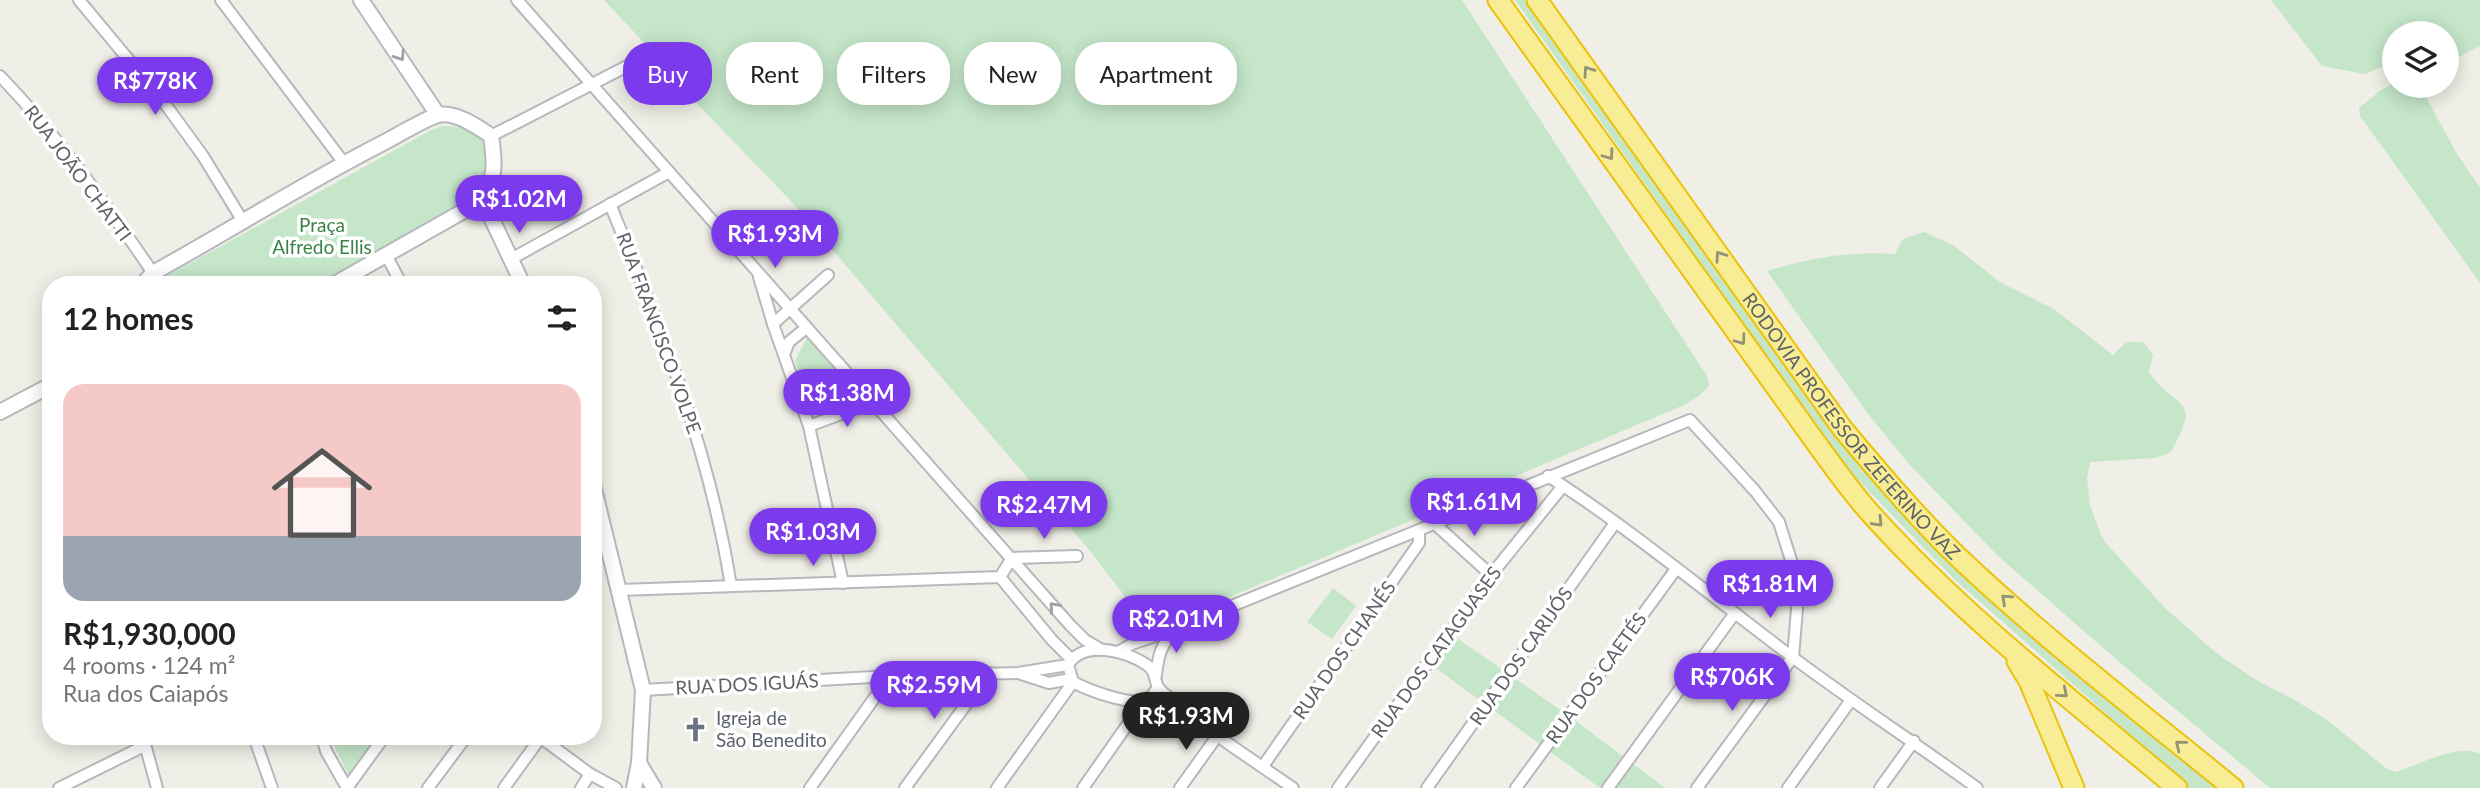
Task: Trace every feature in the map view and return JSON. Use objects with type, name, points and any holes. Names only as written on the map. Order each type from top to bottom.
[{"type":"highway","name":"RODOVIA PROFESSOR ZEFERINO VAZ","points":[[1498,0],[1819,447],[1870,513],[1928,574],[2008,647],[2177,788]]},
{"type":"highway","name":"RODOVIA PROFESSOR ZEFERINO VAZ","points":[[1537,0],[1842,428],[1897,494],[1956,555],[2031,622],[2233,788]]},
{"type":"highway","points":[[2008,647],[2029,681],[2074,788]]},
{"type":"street","points":[[79,0],[187,134],[244,223]]},
{"type":"street","points":[[220,0],[344,163]]},
{"type":"street","points":[[361,0],[439,115]]},
{"type":"street","points":[[517,0],[1070,625],[1085,640],[1102,650],[1118,652],[1150,666],[1157,681],[1192,717],[1293,788]]},
{"type":"street","points":[[491,136],[623,69]]},
{"type":"street","name":"RUA JOÃO CHATTI","points":[[0,76],[20,96],[91,184],[153,273]]},
{"type":"street","points":[[150,276],[344,163],[439,115],[476,125],[491,136],[495,164],[493,180],[483,200],[349,276]]},
{"type":"street","points":[[511,258],[669,172]]},
{"type":"street","points":[[483,200],[519,276]]},
{"type":"street","name":"RUA FRANCISCO VOLPE","points":[[610,204],[667,345],[698,438],[722,533],[731,586]]},
{"type":"street","points":[[386,255],[397,276]]},
{"type":"street","points":[[758,275],[809,426],[843,583]]},
{"type":"street","points":[[773,324],[828,275]]},
{"type":"street","points":[[783,354],[789,342],[806,328]]},
{"type":"street","points":[[0,412],[42,390]]},
{"type":"street","points":[[809,426],[873,402]]},
{"type":"street","points":[[1118,652],[1132,643],[1180,627],[1690,420],[1755,491],[1779,522],[1791,560],[1797,609],[1793,657],[1697,788]]},
{"type":"street","points":[[1548,476],[1851,700],[1913,741],[1972,787]]},
{"type":"street","name":"RUA DOS CATAGUASES","points":[[1338,788],[1491,575],[1563,486]]},
{"type":"street","points":[[602,520],[643,690],[639,763],[634,788]]},
{"type":"street","name":"RUA DOS CARIJÓS","points":[[1427,788],[1615,523]]},
{"type":"street","points":[[1435,524],[1491,575]]},
{"type":"street","name":"RUA DOS CHANÉS","points":[[1263,766],[1419,543],[1419,531]]},
{"type":"street","points":[[1012,558],[1077,556]]},
{"type":"street","points":[[1000,577],[1012,558]]},
{"type":"street","name":"RUA DOS CAETÉS","points":[[1516,788],[1676,569]]},
{"type":"street","points":[[620,590],[1000,577]]},
{"type":"street","points":[[997,788],[1072,680],[1070,662],[1000,577]]},
{"type":"street","points":[[1608,788],[1735,613]]},
{"type":"street","points":[[1083,788],[1146,700],[1157,681],[1159,653],[1168,636],[1180,627]]},
{"type":"street","name":"RUA DOS IGUÁS","points":[[643,690],[890,676],[1018,673],[1070,662],[1085,652],[1102,650]]},
{"type":"street","points":[[905,788],[989,673]]},
{"type":"street","name":"RUA DOS IGUÁS","points":[[1018,673],[1049,682],[1072,680]]},
{"type":"street","points":[[810,788],[890,676]]},
{"type":"street","points":[[1072,680],[1087,689],[1146,700],[1192,717]]},
{"type":"street","points":[[1788,788],[1851,700]]},
{"type":"street","points":[[1180,788],[1218,735]]},
{"type":"street","points":[[1880,788],[1913,741]]},
{"type":"street","points":[[60,788],[137,745]]},
{"type":"street","points":[[145,745],[156,788]]},
{"type":"street","points":[[257,745],[272,788]]},
{"type":"street","points":[[324,745],[347,788],[378,745]]},
{"type":"street","points":[[428,788],[460,745]]},
{"type":"street","points":[[504,788],[535,745]]},
{"type":"street","points":[[552,745],[590,774],[616,788]]},
{"type":"street","points":[[639,763],[654,788]]},
{"type":"street","points":[[581,788],[590,774]]},
{"type":"street","points":[[1269,788],[1277,777]]},
{"type":"green space","points":[[604,0],[1462,0],[1707,376],[1709,386],[1684,405],[1180,618],[1154,625],[1142,619],[1090,551],[789,199],[698,105],[712,105],[712,42],[643,42]]},
{"type":"green space","points":[[1515,0],[1531,0],[1785,359],[2060,656],[2218,788],[2190,788],[1954,579],[1860,482],[1820,432]]},
{"type":"green space","points":[[2271,0],[2480,0],[2480,46],[2459,57],[2459,21],[2382,21],[2382,67],[2365,74],[2322,66]]},
{"type":"green space","points":[[2381,90],[2382,98],[2427,98],[2457,154],[2480,188],[2480,283],[2360,116],[2359,108]]},
{"type":"green space","name":"Praça Alfredo Ellis","points":[[442,126],[458,127],[481,139],[490,158],[484,183],[475,195],[332,276],[167,276]]},
{"type":"green space","points":[[1924,232],[1953,245],[2000,282],[2055,310],[2113,355],[2126,342],[2143,342],[2153,355],[2149,372],[2159,385],[2182,405],[2185,412],[2185,421],[2171,452],[2155,458],[2090,462],[2087,478],[2090,505],[2105,542],[2164,607],[2215,652],[2256,680],[2326,719],[2387,769],[2395,772],[2438,756],[2471,751],[2480,754],[2480,788],[2270,788],[1998,556],[1908,463],[1865,410],[1767,271],[1830,256],[1895,254],[1903,239]]},
{"type":"green space","points":[[807,337],[861,397],[811,415],[795,361]]},
{"type":"green space","points":[[1333,588],[1356,606],[1332,639],[1307,622]]},
{"type":"green space","points":[[1454,636],[1569,716],[1665,788],[1600,788],[1433,666]]},
{"type":"green space","points":[[334,745],[372,745],[349,776]]},
{"type":"place","name":"Igreja de São Benedito","points":[[696,729]]}]
